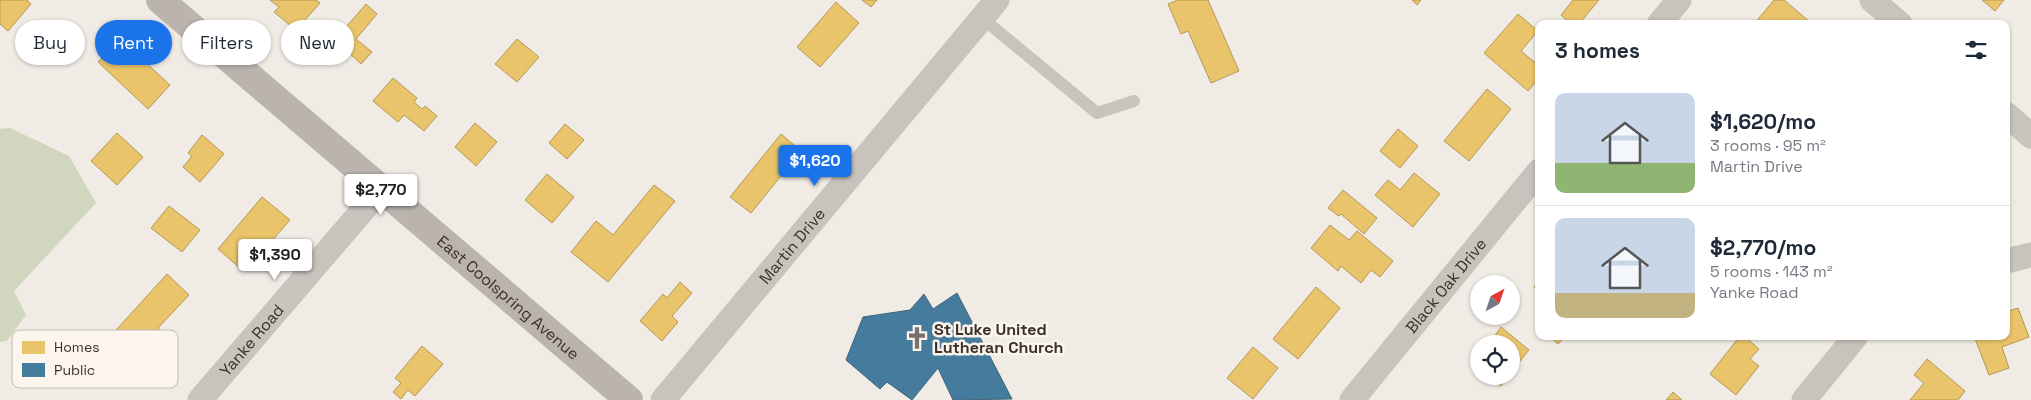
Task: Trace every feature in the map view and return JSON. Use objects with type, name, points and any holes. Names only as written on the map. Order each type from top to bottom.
[{"type":"street","name":"East Coolspring Avenue","points":[[160,0],[629,400]]},
{"type":"street","points":[[1662,20],[1679,0]]},
{"type":"street","points":[[1872,0],[1895,20]]},
{"type":"street","name":"Martin Drive","points":[[663,400],[990,9]]},
{"type":"street","points":[[2010,118],[2031,136]]},
{"type":"street","name":"Black Oak Drive","points":[[1352,400],[1535,176]]},
{"type":"street","name":"Yanke Road","points":[[200,400],[381,189]]},
{"type":"street","points":[[2010,260],[2031,255]]},
{"type":"street","points":[[1804,400],[1853,340]]},
{"type":"lane","points":[[990,9],[1096,113],[1134,101]]},
{"type":"green space","points":[[10,128],[69,156],[96,203],[14,291],[26,315],[15,330],[12,330],[12,334],[7,341],[0,342],[0,129]]},
{"type":"building: Homes","points":[[0,0],[27,0],[31,4],[17,20],[15,20],[8,31],[0,24]]},
{"type":"building: Homes","points":[[270,0],[316,0],[320,3],[305,20],[284,20],[274,12],[279,7]]},
{"type":"building: Homes","points":[[862,0],[877,0],[871,7]]},
{"type":"building: Homes","points":[[1178,0],[1208,0],[1239,71],[1211,83],[1188,31],[1181,34],[1168,4]]},
{"type":"building: Homes","points":[[1412,0],[1421,0],[1417,5]]},
{"type":"building: Homes","points":[[1573,0],[1599,0],[1582,20],[1567,20],[1561,15]]},
{"type":"building: Homes","points":[[1774,0],[1784,0],[1808,20],[1757,20]]},
{"type":"building: Homes","points":[[1982,0],[2004,0],[1995,11]]},
{"type":"building: Homes","points":[[836,2],[859,23],[820,67],[797,47]]},
{"type":"building: Homes","points":[[366,4],[377,14],[356,39],[372,52],[361,64],[354,57],[354,20],[352,20]]},
{"type":"building: Homes","points":[[1518,14],[1535,28],[1535,35],[1521,51],[1535,63],[1535,83],[1528,91],[1484,53]]},
{"type":"building: Homes","points":[[517,39],[539,57],[517,82],[495,64]]},
{"type":"building: Homes","points":[[101,65],[148,65],[170,85],[148,109]]},
{"type":"building: Homes","points":[[393,78],[417,98],[414,102],[422,109],[425,106],[437,116],[424,131],[404,115],[398,122],[373,101]]},
{"type":"building: Homes","points":[[1487,89],[1511,109],[1469,161],[1444,141]]},
{"type":"building: Homes","points":[[475,123],[497,142],[476,166],[455,147]]},
{"type":"building: Homes","points":[[565,124],[584,140],[567,159],[549,143]]},
{"type":"building: Homes","points":[[1398,129],[1418,146],[1400,168],[1380,151]]},
{"type":"building: Homes","points":[[117,133],[143,157],[117,185],[91,161]]},
{"type":"building: Homes","points":[[781,134],[801,151],[751,213],[730,197]]},
{"type":"building: Homes","points":[[202,135],[224,154],[200,182],[183,167],[192,156],[188,153]]},
{"type":"building: Homes","points":[[1414,173],[1440,194],[1413,227],[1375,195],[1388,180],[1400,190]]},
{"type":"building: Homes","points":[[547,174],[574,197],[552,223],[525,200]]},
{"type":"building: Homes","points":[[654,185],[675,201],[608,282],[571,252],[596,221],[613,235]]},
{"type":"building: Homes","points":[[1343,190],[1377,218],[1364,234],[1341,214],[1339,216],[1328,208]]},
{"type":"building: Homes","points":[[262,197],[290,220],[263,251],[259,248],[241,269],[218,249]]},
{"type":"building: Homes","points":[[169,206],[200,230],[182,252],[151,228]]},
{"type":"building: Homes","points":[[1330,225],[1349,240],[1357,231],[1393,261],[1380,277],[1371,270],[1361,283],[1341,266],[1338,271],[1311,248]]},
{"type":"building: Homes","points":[[167,274],[189,295],[158,328],[160,330],[116,330]]},
{"type":"building: Homes","points":[[680,282],[692,293],[672,316],[678,322],[662,341],[640,321],[663,294],[667,298]]},
{"type":"building: Homes","points":[[1316,287],[1340,308],[1298,359],[1273,339]]},
{"type":"building: Homes","points":[[2018,308],[2029,337],[2002,347],[2009,368],[1989,375],[1976,340],[2010,340],[2010,311]]},
{"type":"building: Homes","points":[[1501,327],[1511,335],[1495,335]]},
{"type":"building: Homes","points":[[1554,340],[1562,340],[1558,344]]},
{"type":"building: Homes","points":[[1737,340],[1749,340],[1759,349],[1750,359],[1759,366],[1736,395],[1710,374]]},
{"type":"building: Homes","points":[[1520,343],[1529,350],[1520,361]]},
{"type":"building: Homes","points":[[422,346],[443,364],[415,396],[408,390],[401,399],[393,392],[401,383],[395,378]]},
{"type":"building: Homes","points":[[1253,347],[1278,368],[1253,399],[1227,378]]},
{"type":"building: Homes","points":[[1927,359],[1965,391],[1958,400],[1910,400],[1924,383],[1914,375]]},
{"type":"building: Homes","points":[[1673,392],[1682,400],[1666,400]]},
{"type":"building: Public","name":"St Luke United Lutheran Church","points":[[957,293],[1012,399],[953,400],[938,368],[912,400],[887,382],[880,389],[846,360],[863,317],[910,310],[924,294],[933,309]]},
{"type":"place","name":"St Luke United Lutheran Church","points":[[917,338]]}]
